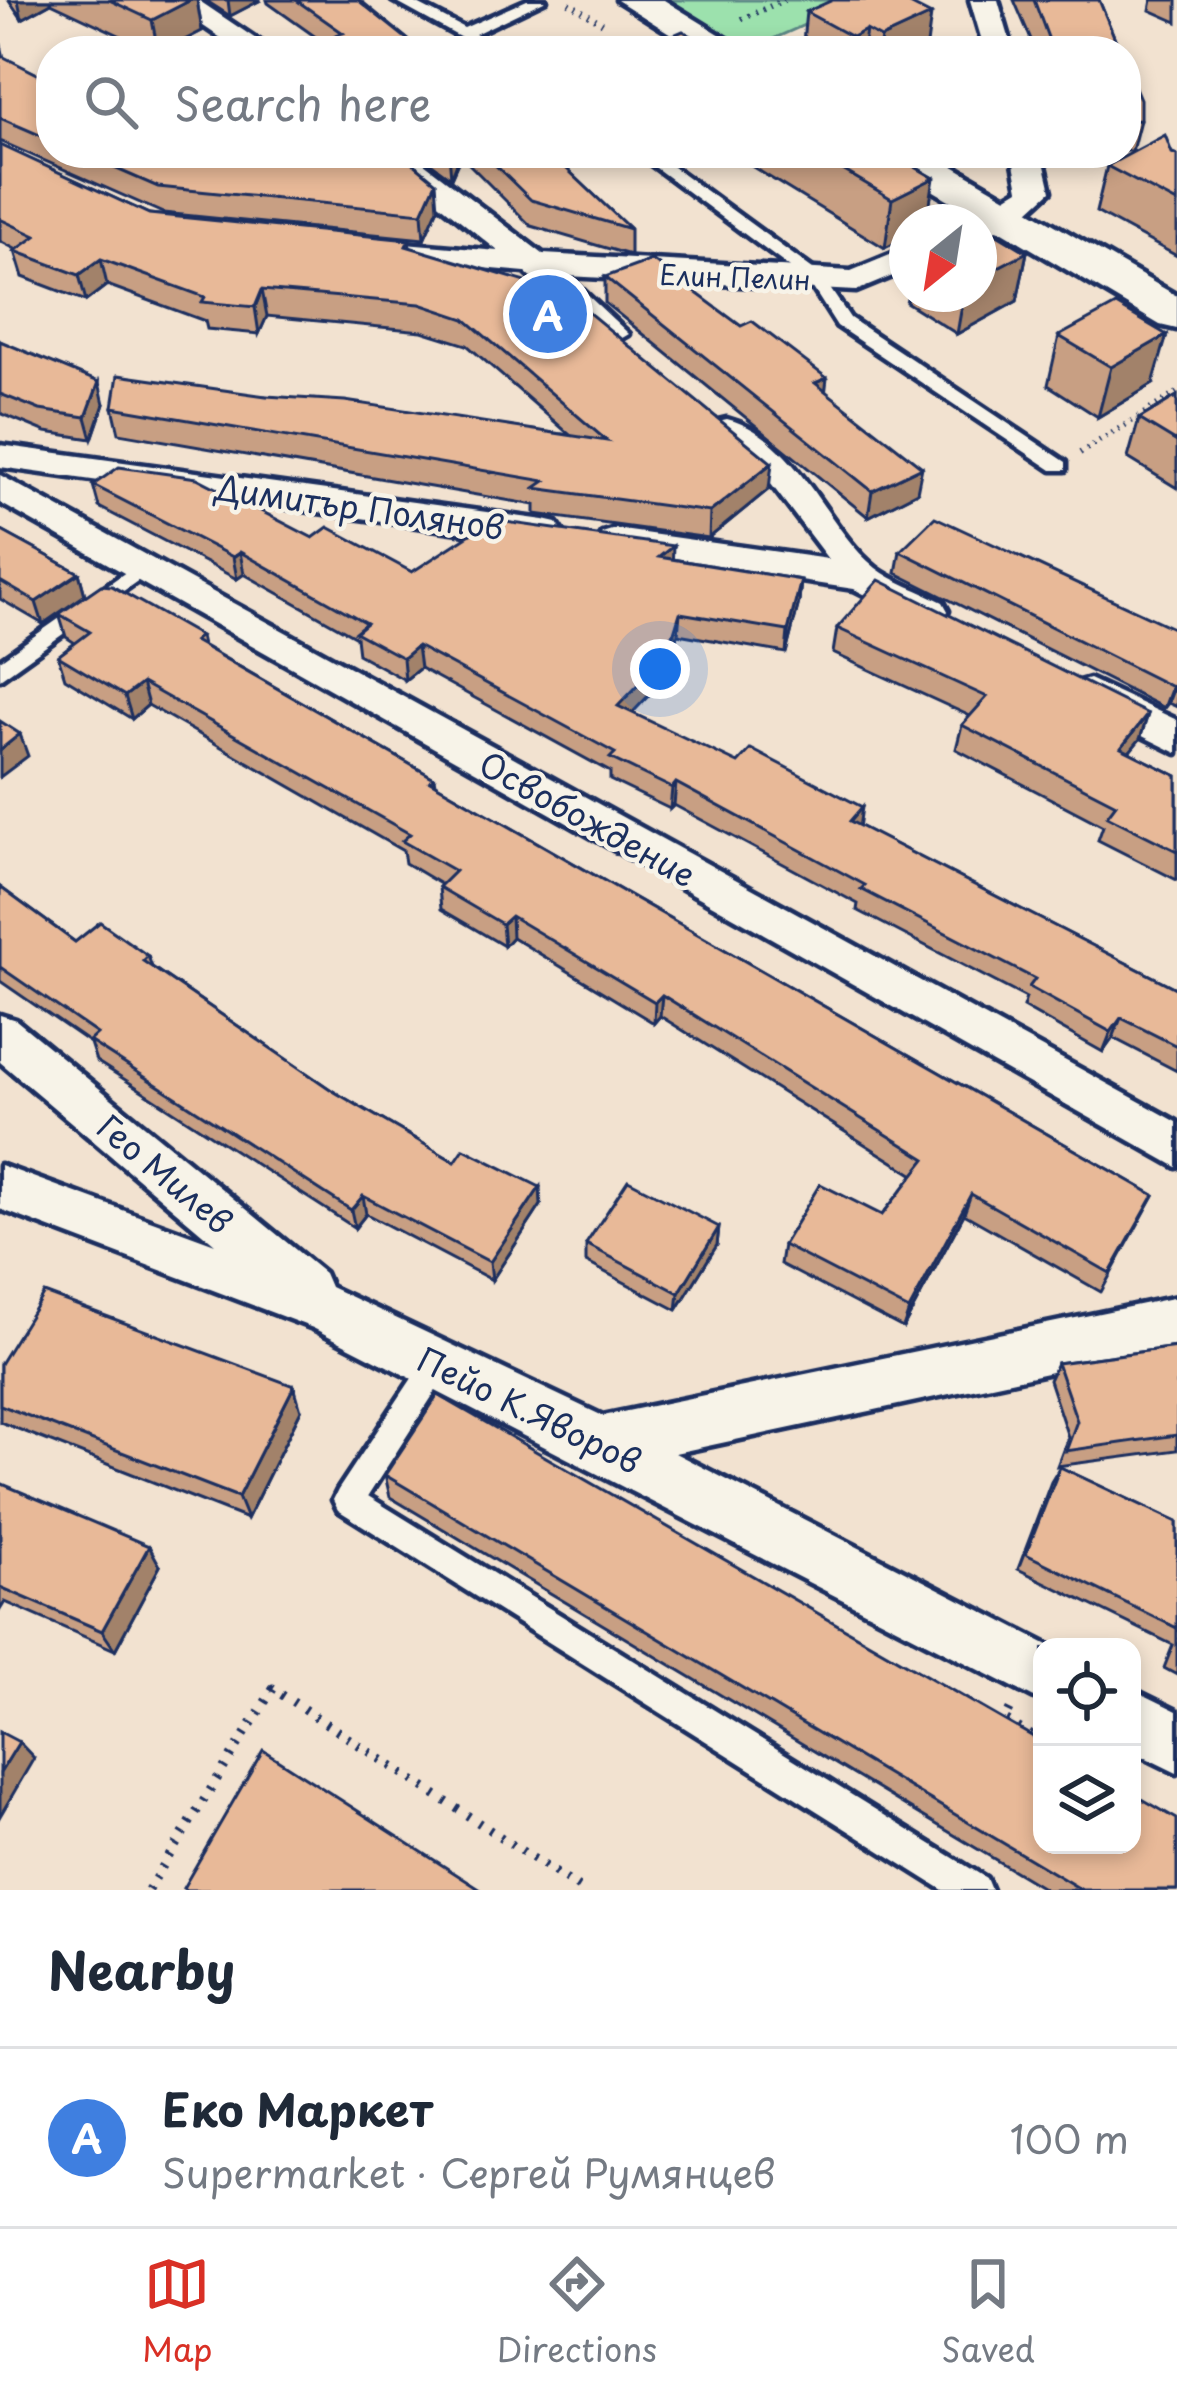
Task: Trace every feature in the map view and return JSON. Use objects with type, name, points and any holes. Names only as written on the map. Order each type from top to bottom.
[{"type":"main road","points":[[636,0],[699,36]]},
{"type":"main road","points":[[921,168],[970,204]]},
{"type":"main road","points":[[997,223],[1177,315]]},
{"type":"street","points":[[179,0],[236,36]]},
{"type":"street","points":[[984,0],[995,36]]},
{"type":"street","points":[[411,168],[533,262],[639,357]]},
{"type":"street","points":[[997,218],[1035,191],[1031,168]]},
{"type":"street","name":"Елин Пелин","points":[[329,246],[856,281],[889,266]]},
{"type":"street","points":[[694,402],[784,476],[862,577],[967,631]]},
{"type":"street","name":"Димитър Полянов","points":[[0,456],[862,577]]},
{"type":"street","name":"Освобождение","points":[[0,487],[1177,1146]]},
{"type":"street","points":[[1051,674],[1177,738]]},
{"type":"street","name":"Гео Милев","points":[[0,1034],[332,1311]]},
{"type":"street","name":"Пейо К.Яворов","points":[[0,1187],[332,1311],[601,1443],[1033,1688]]},
{"type":"street","points":[[601,1443],[1177,1321]]},
{"type":"street","points":[[1141,1725],[1177,1743]]},
{"type":"lane","points":[[399,0],[474,36]]},
{"type":"lane","points":[[468,32],[539,0]]},
{"type":"lane","points":[[664,168],[815,279],[843,322],[1059,466]]},
{"type":"lane","points":[[0,671],[143,567]]},
{"type":"lane","points":[[438,1363],[348,1500],[974,1890]]},
{"type":"path","points":[[1059,466],[1177,393]]},
{"type":"path","points":[[148,1890],[273,1689],[582,1890]]},
{"type":"path","points":[[1033,1690],[1013,1702],[1005,1720],[1033,1736]]},
{"type":"path","points":[[1027,1759],[1033,1745]]},
{"type":"green space","points":[[636,0],[841,0],[849,5],[780,36],[700,36]]},
{"type":"building","points":[[109,0],[191,0],[152,20]]},
{"type":"building","points":[[296,0],[358,0],[403,36],[336,35],[343,33]]},
{"type":"building","points":[[833,0],[902,0],[931,15],[885,36],[866,30],[850,36],[806,12]]},
{"type":"building","points":[[1034,0],[1099,0],[1114,36],[1047,36]]},
{"type":"building","points":[[0,55],[36,73],[36,134],[0,118]]},
{"type":"building","points":[[1165,135],[1177,155],[1177,203],[1111,168],[1141,168],[1141,148]]},
{"type":"building","points":[[0,145],[36,162],[36,168],[50,168],[149,214],[409,240],[406,246],[566,294],[772,463],[710,512],[535,488],[545,481],[113,407],[118,375],[266,396],[345,401],[607,441],[465,319],[420,304],[262,290],[255,307],[202,302],[205,297],[101,259],[79,275],[15,251],[36,236],[0,219]]},
{"type":"building","points":[[114,168],[419,168],[436,182],[422,213],[158,187]]},
{"type":"building","points":[[498,168],[566,168],[630,229],[531,200]]},
{"type":"building","points":[[839,168],[917,168],[934,178],[892,199]]},
{"type":"building","points":[[997,234],[1027,252],[997,268]]},
{"type":"building","points":[[652,260],[741,326],[752,321],[827,378],[815,383],[922,467],[872,491],[605,277]]},
{"type":"building","points":[[1116,305],[1167,335],[1111,367],[1059,336]]},
{"type":"building","points":[[0,341],[99,382],[86,417],[40,410],[0,394]]},
{"type":"building","points":[[1177,396],[1177,442],[1139,419]]},
{"type":"building","points":[[119,467],[197,478],[313,538],[328,527],[412,572],[492,520],[673,546],[659,557],[801,580],[788,631],[680,613],[667,655],[618,706],[738,763],[751,749],[862,807],[850,821],[1177,989],[1177,1046],[1121,1018],[1111,1032],[1029,987],[1035,979],[861,889],[865,885],[676,783],[672,788],[610,758],[615,753],[417,646],[403,658],[355,632],[366,623],[240,552],[233,557],[93,485]]},
{"type":"building","points":[[935,517],[1177,630],[1177,682],[1172,687],[900,551]]},
{"type":"building","points":[[0,530],[79,573],[36,602],[0,581]]},
{"type":"building","points":[[879,580],[1148,714],[1121,748],[1177,776],[1177,851],[1107,816],[1116,804],[962,725],[987,697],[837,628]]},
{"type":"building","points":[[101,585],[112,586],[200,636],[194,641],[434,778],[430,781],[1154,1195],[1110,1273],[971,1194],[909,1310],[783,1245],[820,1184],[882,1215],[926,1159],[662,995],[655,1002],[511,916],[502,924],[439,887],[455,871],[402,841],[410,834],[142,683],[125,696],[58,656],[90,632],[59,614]]},
{"type":"building","points":[[0,721],[20,734],[0,750]]},
{"type":"building","points":[[0,887],[75,942],[100,922],[148,956],[143,961],[333,1091],[455,1162],[464,1149],[540,1187],[490,1262],[363,1196],[351,1210],[89,1041],[97,1034],[0,967]]},
{"type":"building","points":[[628,1180],[719,1227],[679,1293],[586,1244]]},
{"type":"building","points":[[44,1293],[294,1386],[238,1497],[0,1405],[0,1364]]},
{"type":"building","points":[[1177,1347],[1177,1435],[1066,1451],[1077,1421],[1057,1363]]},
{"type":"building","points":[[438,1395],[1033,1737],[1033,1854],[1141,1854],[1141,1798],[1177,1819],[1177,1890],[1082,1890],[385,1475]]},
{"type":"building","points":[[1060,1467],[1177,1522],[1177,1628],[1026,1554]]},
{"type":"building","points":[[0,1483],[149,1546],[102,1631],[0,1587]]},
{"type":"building","points":[[0,1732],[19,1742],[0,1773]]},
{"type":"building","points":[[263,1750],[481,1890],[186,1890]]},
{"type":"place","name":"Еко Маркет","points":[[548,314]]}]
